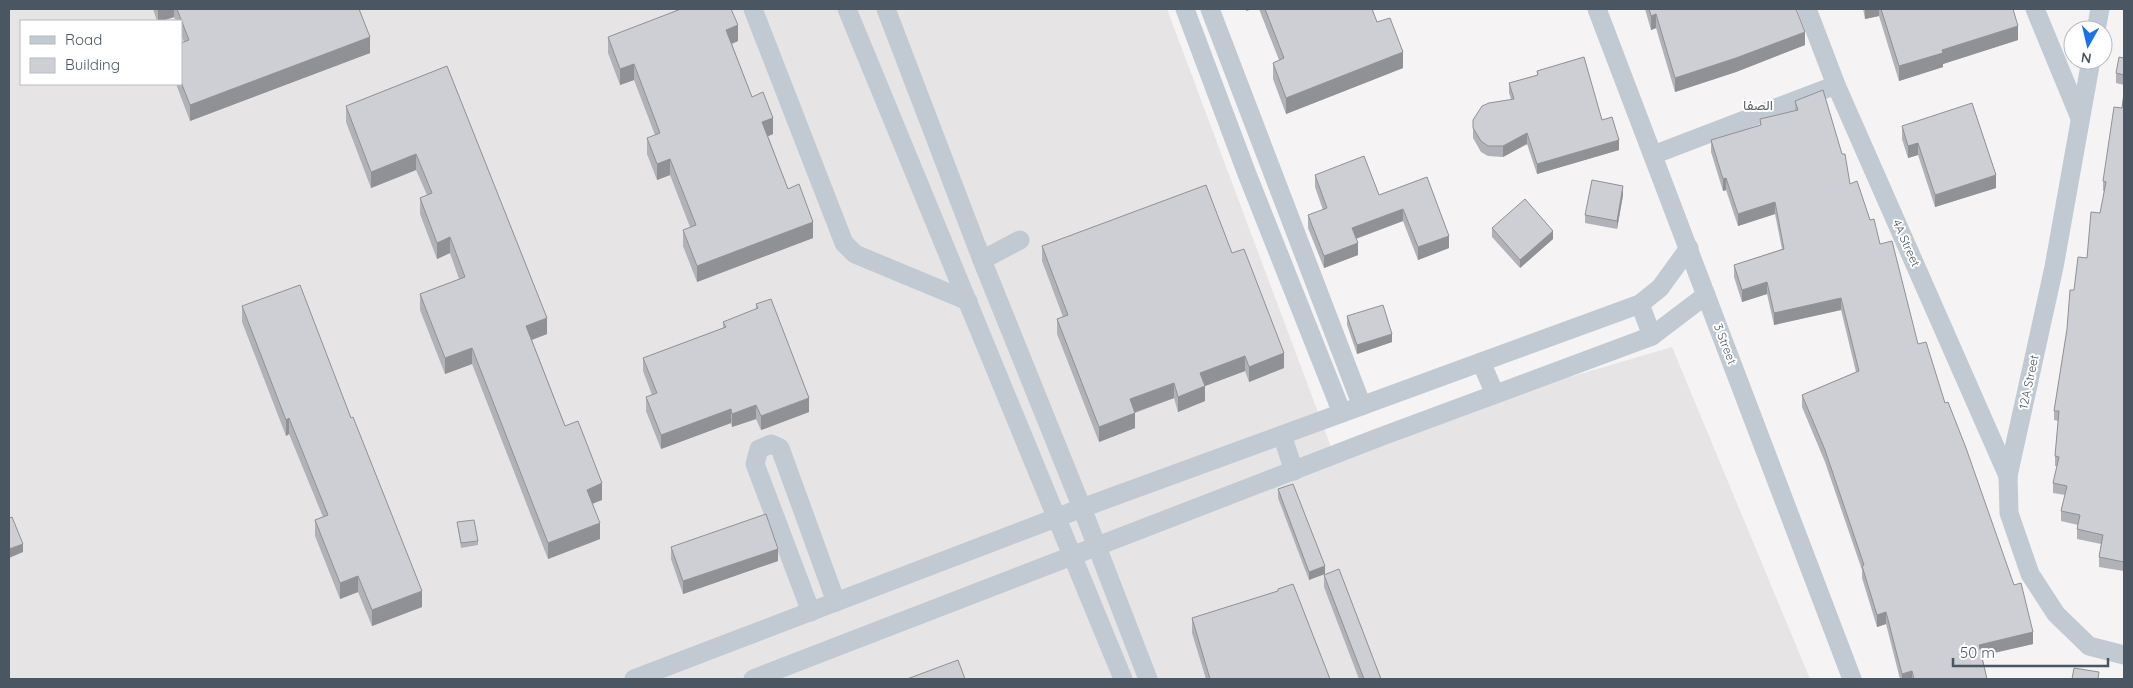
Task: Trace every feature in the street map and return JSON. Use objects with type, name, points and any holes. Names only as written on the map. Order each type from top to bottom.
[{"type":"street","points":[[753,9],[844,243],[855,254],[968,301]]},
{"type":"street","points":[[847,9],[1123,679]]},
{"type":"street","points":[[886,9],[982,260],[1098,548],[1148,679]]},
{"type":"street","points":[[900,9],[903,53]]},
{"type":"street","points":[[1185,9],[1247,174],[1342,414]]},
{"type":"street","points":[[1210,9],[1362,406]]},
{"type":"street","name":"3 Street","points":[[1597,9],[1852,679]]},
{"type":"street","name":"4A Street","points":[[1807,9],[1836,85],[2008,476]]},
{"type":"street","points":[[2035,9],[2080,119]]},
{"type":"street","name":"12A Street","points":[[2089,70],[2054,267],[2008,476],[2009,513],[2030,574],[2056,614],[2089,646],[2124,655]]},
{"type":"street","points":[[1653,155],[1836,85]]},
{"type":"street","points":[[982,260],[1020,240]]},
{"type":"street","points":[[634,679],[1082,508],[1640,304],[1660,288],[1689,248]]},
{"type":"street","points":[[753,679],[1495,394],[1652,336],[1706,295]]},
{"type":"street","points":[[1640,304],[1652,336]]},
{"type":"street","points":[[1481,362],[1495,394]]},
{"type":"street","points":[[1282,435],[1294,471]]},
{"type":"street","points":[[810,612],[755,464],[759,449],[771,444],[780,448],[836,602]]},
{"type":"shaded area","points":[[9,9],[1167,9],[1331,447],[1672,347],[1810,679],[9,679]]},
{"type":"building","points":[[177,9],[359,9],[370,37],[190,105],[182,85],[182,43],[189,40]]},
{"type":"building","points":[[681,9],[731,9],[738,25],[726,30],[752,97],[763,92],[773,118],[762,122],[788,189],[799,184],[813,222],[697,266],[683,230],[696,225],[670,159],[657,164],[647,138],[660,133],[634,64],[620,69],[608,37]]},
{"type":"building","points":[[1265,9],[1372,9],[1377,22],[1390,18],[1403,52],[1286,98],[1273,63],[1284,58]]},
{"type":"building","points":[[1649,9],[1796,9],[1805,32],[1675,78],[1656,14],[1651,16]]},
{"type":"building","points":[[1881,9],[2013,9],[2018,26],[1942,50],[1943,53],[1899,66]]},
{"type":"building","points":[[1584,57],[1602,120],[1612,117],[1619,140],[1537,164],[1527,133],[1503,146],[1488,146],[1481,141],[1473,128],[1473,120],[1482,106],[1514,99],[1509,83],[1538,75],[1537,71]]},
{"type":"building","points":[[2119,57],[2124,58],[2124,75],[2116,73]]},
{"type":"building","points":[[447,66],[547,318],[526,326],[565,426],[578,421],[602,483],[587,490],[600,523],[548,543],[472,348],[445,358],[420,294],[465,277],[450,237],[437,243],[420,198],[432,193],[416,154],[371,172],[346,106]]},
{"type":"building","points":[[1823,90],[1842,154],[1845,154],[1850,184],[1857,181],[1870,220],[1874,219],[1880,244],[1892,241],[1918,344],[1926,342],[1945,403],[1948,402],[1966,448],[2014,585],[2021,583],[2033,632],[1979,645],[1987,679],[1914,679],[1912,671],[1902,674],[1886,612],[1877,615],[1862,566],[1864,565],[1825,450],[1802,395],[1859,371],[1841,298],[1774,313],[1767,282],[1742,290],[1734,265],[1784,249],[1775,202],[1738,214],[1726,178],[1723,179],[1711,140],[1761,125],[1760,119],[1798,110],[1795,101]]},
{"type":"building","points":[[2124,93],[2124,562],[2099,557],[2103,535],[2077,529],[2080,515],[2061,511],[2067,486],[2053,483],[2059,457],[2055,456],[2059,411],[2054,411],[2067,329],[2070,290],[2074,290],[2078,257],[2087,258],[2091,212],[2100,213],[2106,182],[2103,181],[2114,107],[2122,108]]},
{"type":"building","points":[[1972,103],[1996,175],[1935,195],[1918,143],[1908,146],[1902,126]]},
{"type":"building","points":[[1364,156],[1379,195],[1427,177],[1449,236],[1418,247],[1403,209],[1352,228],[1358,243],[1324,256],[1308,215],[1327,208],[1315,175]]},
{"type":"building","points":[[1592,180],[1623,186],[1617,221],[1585,215]]},
{"type":"building","points":[[1206,185],[1232,253],[1244,249],[1284,353],[1249,367],[1245,356],[1200,373],[1205,386],[1178,397],[1174,383],[1130,399],[1135,413],[1099,427],[1057,319],[1068,315],[1042,246]]},
{"type":"building","points":[[1525,199],[1553,231],[1520,260],[1492,228]]},
{"type":"building","points":[[300,285],[351,418],[353,417],[422,591],[372,610],[358,576],[340,583],[315,520],[328,515],[289,418],[286,420],[242,306]]},
{"type":"building","points":[[771,299],[809,398],[761,416],[756,405],[732,414],[731,409],[661,435],[646,397],[657,393],[643,358],[726,327],[723,322],[758,308],[756,304]]},
{"type":"building","points":[[1383,305],[1392,334],[1357,345],[1347,316]]},
{"type":"building","points":[[1293,484],[1325,566],[1309,572],[1278,489]]},
{"type":"building","points":[[766,514],[778,549],[683,581],[671,547]]},
{"type":"building","points":[[12,517],[23,544],[9,549],[9,518]]},
{"type":"building","points":[[474,520],[478,541],[461,543],[457,522]]},
{"type":"building","points":[[1339,569],[1381,679],[1364,679],[1324,575]]},
{"type":"building","points":[[1293,584],[1330,679],[1210,679],[1192,618],[1278,591],[1278,589]]},
{"type":"building","points":[[958,660],[965,679],[907,679]]},
{"type":"building","points":[[2074,668],[2099,672],[2098,679],[2072,679]]},
{"type":"district","name":"الصفا","points":[[1758,105]]}]
